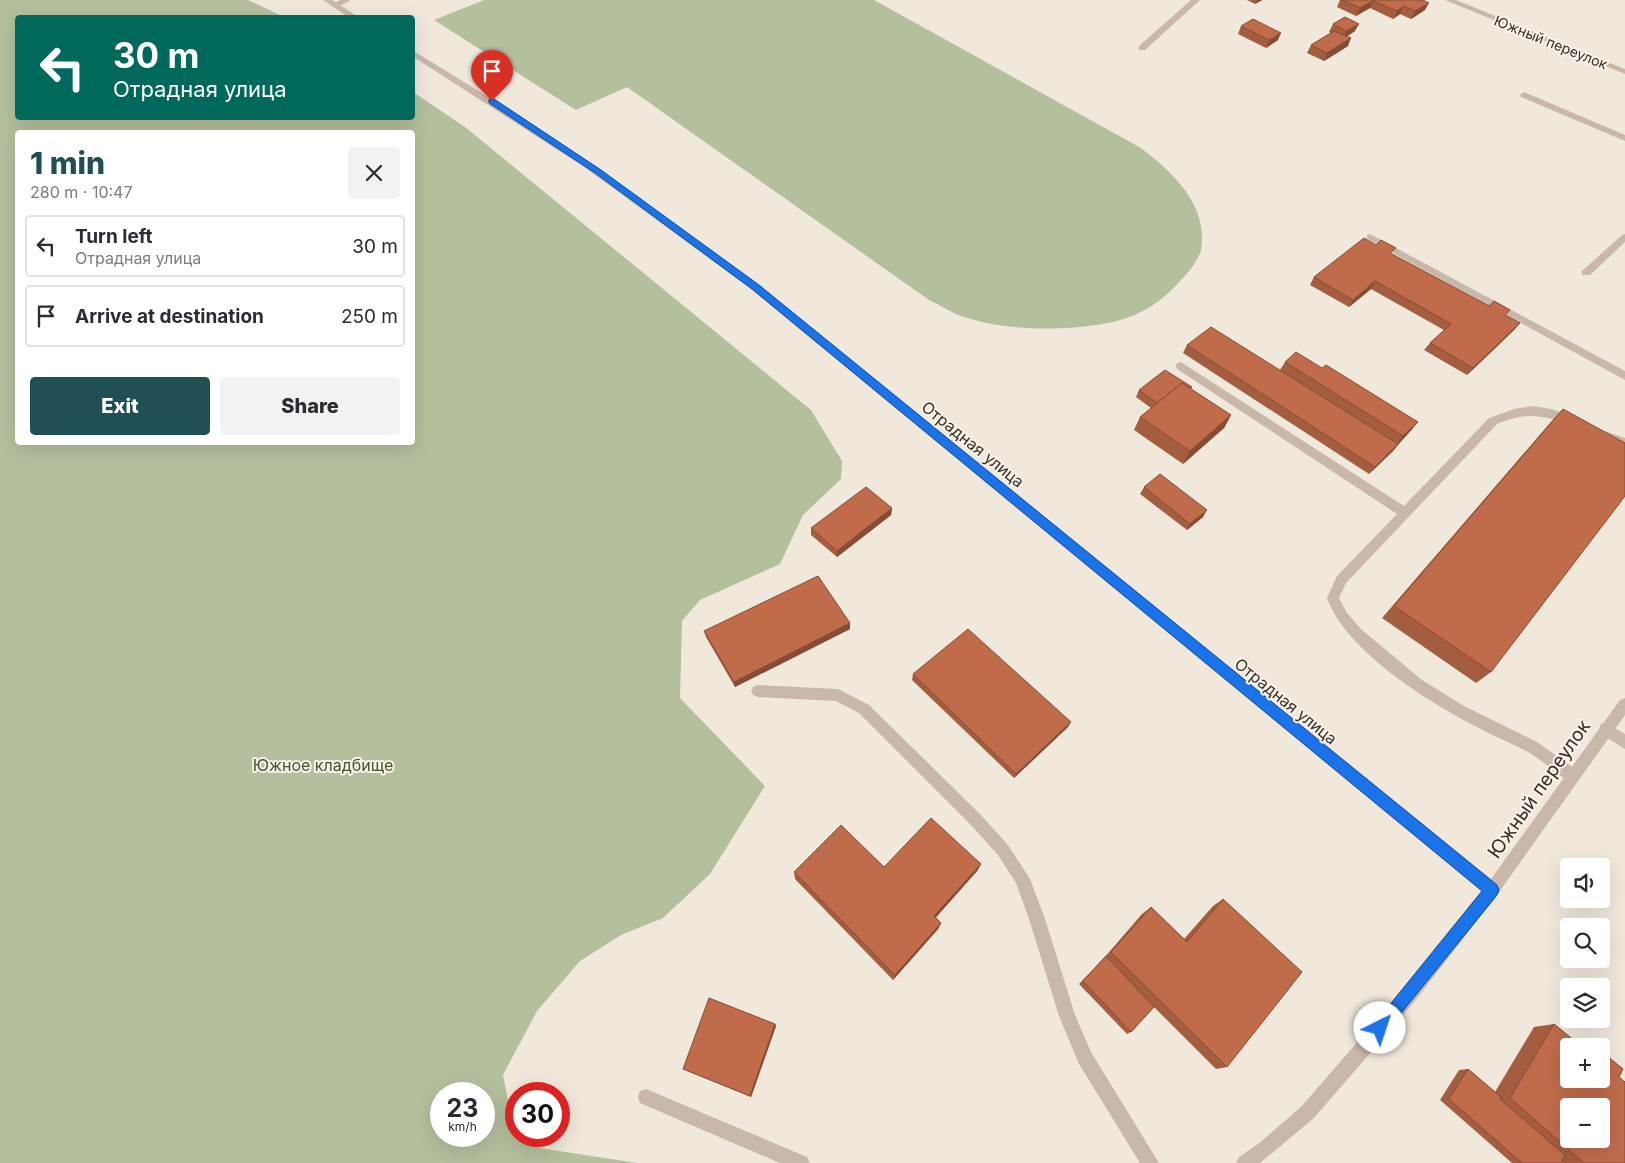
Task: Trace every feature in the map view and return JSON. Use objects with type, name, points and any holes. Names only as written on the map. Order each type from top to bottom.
[{"type":"street","points":[[327,0],[352,15]]},
{"type":"street","points":[[335,4],[347,0]]},
{"type":"street","points":[[1142,48],[1196,0]]},
{"type":"street","name":"Южный переулок","points":[[1448,0],[1625,72]]},
{"type":"street","name":"Отрадная улица","points":[[415,54],[492,101],[598,171],[756,287],[1492,890]]},
{"type":"street","points":[[1524,95],[1625,138]]},
{"type":"street","points":[[1586,274],[1625,236]]},
{"type":"street","points":[[1370,237],[1625,376]]},
{"type":"street","points":[[1181,366],[1404,512]]},
{"type":"street","points":[[1573,776],[1533,748],[1438,698],[1377,652],[1352,629],[1336,610],[1333,598],[1340,580],[1493,421],[1512,412],[1533,410],[1554,414],[1625,443]]},
{"type":"street","points":[[758,691],[838,695],[864,709],[975,819],[1003,850],[1022,879],[1038,919],[1067,1016],[1085,1058],[1150,1163]]},
{"type":"street","name":"Южный переулок","points":[[1245,1163],[1264,1150],[1307,1113],[1404,1000],[1492,890],[1625,704]]},
{"type":"street","points":[[1606,729],[1625,742]]},
{"type":"street","points":[[646,1097],[801,1163]]},
{"type":"green space","name":"Южное кладбище","points":[[0,0],[248,0],[280,15],[15,15],[15,120],[415,120],[415,93],[465,127],[811,410],[842,461],[841,479],[803,515],[780,564],[700,600],[682,621],[680,698],[765,786],[710,874],[663,918],[621,935],[580,961],[537,1011],[503,1075],[505,1085],[505,1147],[540,1148],[637,1163],[0,1163]]},
{"type":"green space","points":[[484,0],[874,0],[1141,148],[1176,179],[1194,204],[1202,234],[1200,254],[1189,271],[1167,294],[1143,311],[1117,321],[1079,327],[1036,328],[993,324],[956,314],[929,300],[627,87],[576,110],[434,20]]},
{"type":"building","points":[[1342,0],[1423,0],[1429,3],[1415,11],[1404,6],[1397,11],[1373,1],[1360,8]]},
{"type":"building","points":[[1345,17],[1359,24],[1346,31],[1333,24]]},
{"type":"building","points":[[1253,19],[1281,33],[1269,40],[1241,26]]},
{"type":"building","points":[[1334,31],[1351,38],[1327,53],[1311,45]]},
{"type":"building","points":[[1364,238],[1376,245],[1381,240],[1396,248],[1390,253],[1489,306],[1494,301],[1510,310],[1505,315],[1520,323],[1473,368],[1430,343],[1451,324],[1375,281],[1353,300],[1314,277]]},
{"type":"building","points":[[1211,327],[1398,444],[1375,467],[1187,345]]},
{"type":"building","points":[[1296,352],[1322,368],[1326,365],[1418,422],[1403,436],[1285,362]]},
{"type":"building","points":[[1165,370],[1192,387],[1190,388],[1182,383],[1157,403],[1139,390]]},
{"type":"building","points":[[1182,383],[1231,415],[1190,451],[1140,417]]},
{"type":"building","points":[[1563,409],[1625,443],[1625,496],[1491,672],[1394,606]]},
{"type":"building","points":[[1160,474],[1207,510],[1190,524],[1144,487]]},
{"type":"building","points":[[866,487],[892,508],[837,551],[811,528]]},
{"type":"building","points":[[818,576],[850,623],[734,682],[704,631]]},
{"type":"building","points":[[968,629],[1071,722],[1016,774],[913,674]]},
{"type":"building","points":[[931,818],[981,864],[934,916],[941,923],[895,975],[794,872],[841,825],[884,867]]},
{"type":"building","points":[[1223,899],[1302,972],[1227,1067],[1111,952],[1151,907],[1187,942]]},
{"type":"building","points":[[1106,956],[1154,1007],[1131,1032],[1083,981]]},
{"type":"building","points":[[709,998],[775,1024],[750,1096],[683,1069]]},
{"type":"building","points":[[1554,1024],[1571,1038],[1560,1038],[1560,1088],[1610,1088],[1610,1058],[1623,1069],[1619,1077],[1625,1082],[1625,1163],[1584,1163],[1567,1148],[1610,1148],[1610,1098],[1560,1098],[1560,1142],[1510,1098]]},
{"type":"building","points":[[1468,1069],[1565,1155],[1561,1163],[1522,1163],[1449,1099]]},
{"type":"route","points":[[492,101],[598,171],[756,287],[1492,890],[1380,1028]]}]
